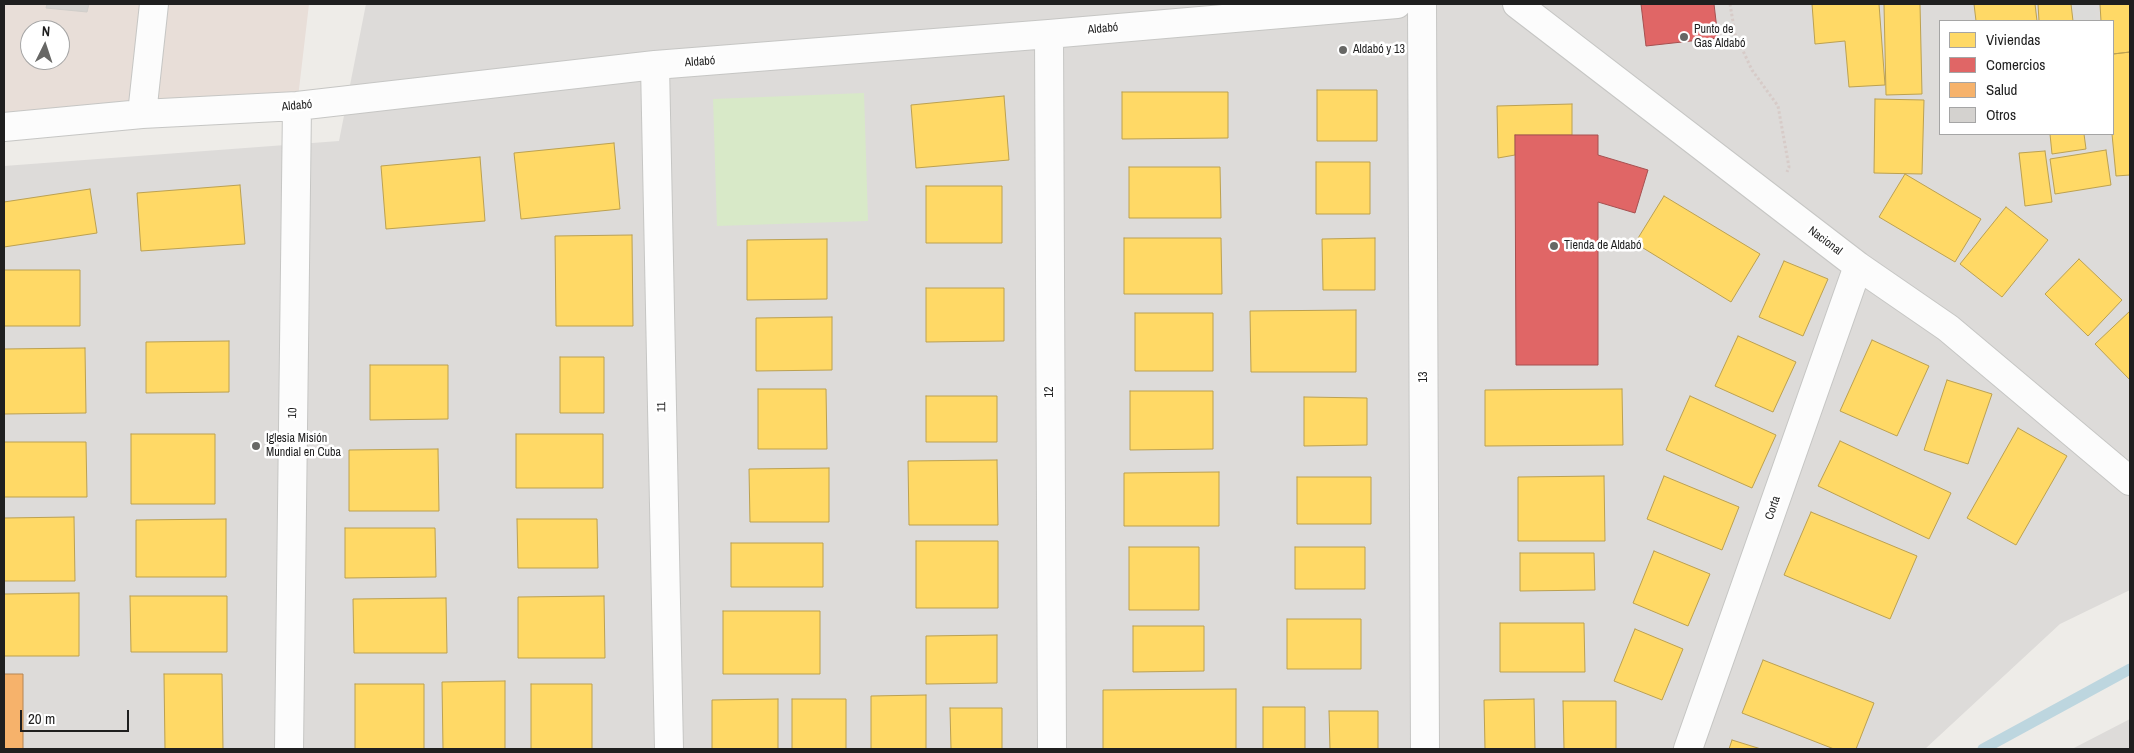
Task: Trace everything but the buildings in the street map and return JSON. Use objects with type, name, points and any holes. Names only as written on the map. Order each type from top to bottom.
[{"type":"street","points":[[142,114],[154,4]]},
{"type":"street","name":"Aldabó","points":[[4,127],[142,114],[297,106],[655,65],[1397,4]]},
{"type":"street","name":"13","points":[[1422,4],[1425,749]]},
{"type":"street","name":"Nacional","points":[[1517,4],[1858,266],[1948,328],[2130,481]]},
{"type":"street","name":"12","points":[[1049,34],[1052,749]]},
{"type":"street","name":"11","points":[[655,65],[669,749]]},
{"type":"street","name":"10","points":[[288,749],[297,106]]},
{"type":"street","name":"Corta","points":[[1688,749],[1858,266]]},
{"type":"path","points":[[1730,4],[1735,34],[1752,70],[1778,106],[1789,167]]},
{"type":"shaded area","points":[[4,4],[309,4],[297,106],[4,121]]},
{"type":"shaded area","points":[[366,4],[2130,4],[2130,590],[2060,624],[1925,749],[4,749],[4,166],[339,141]]},
{"type":"shaded area","points":[[2071,4],[2094,4],[2096,20],[2073,20]]},
{"type":"shaded area","points":[[2084,135],[2107,135],[2108,147],[2086,149]]},
{"type":"shaded area","points":[[2130,719],[2130,749],[2072,749]]},
{"type":"green space","points":[[864,93],[868,221],[717,226],[713,99]]},
{"type":"waterway","points":[[1983,749],[2130,669]]},
{"type":"place","name":"Punto de Gas Aldabó","points":[[1684,37]]},
{"type":"place","name":"Aldabó y 13","points":[[1343,50]]},
{"type":"place","name":"Tienda de Aldabó","points":[[1554,246]]},
{"type":"place","name":"Iglesia Misión Mundial en Cuba","points":[[256,446]]}]
